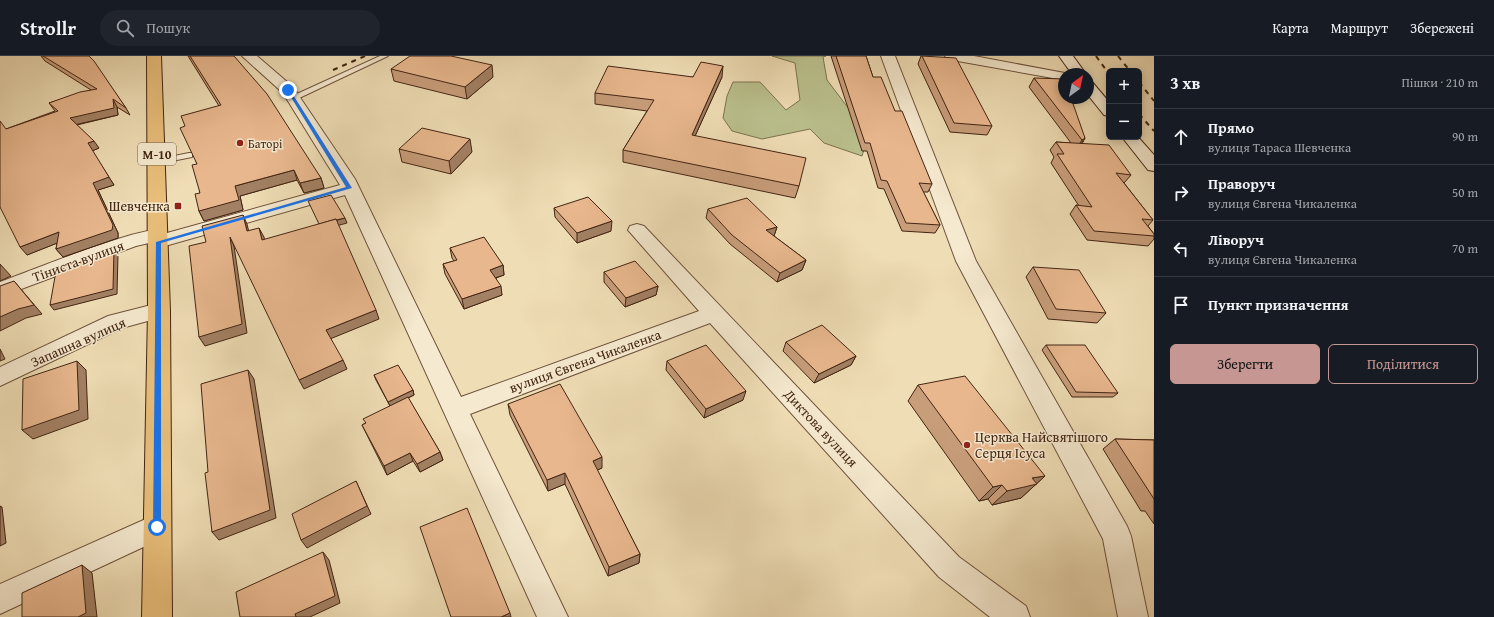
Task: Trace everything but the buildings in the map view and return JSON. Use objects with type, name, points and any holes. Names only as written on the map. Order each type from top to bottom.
[{"type":"main road","name":"М-10","points":[[154,56],[159,311],[157,617]]},
{"type":"street","points":[[249,56],[288,90],[350,188],[553,617]]},
{"type":"street","points":[[888,56],[966,261],[1117,536],[1133,610],[1133,617]]},
{"type":"street","points":[[952,56],[1058,75]]},
{"type":"street","points":[[1066,56],[1075,68]]},
{"type":"street","points":[[1094,93],[1106,108]]},
{"type":"street","points":[[1132,140],[1154,166]]},
{"type":"street","points":[[158,238],[350,188]]},
{"type":"street","name":"Диктова вулиця","points":[[637,230],[950,567],[1015,617]]},
{"type":"street","name":"Тіниста вулиця","points":[[0,290],[129,242],[158,238]]},
{"type":"street","name":"Запашна вулиця","points":[[0,377],[116,322],[159,311]]},
{"type":"street","name":"вулиця Євгена Чикаленка","points":[[455,409],[715,313]]},
{"type":"street","points":[[0,599],[157,527]]},
{"type":"lane","points":[[292,98],[385,56]]},
{"type":"lane","points":[[157,162],[189,155]]},
{"type":"green space","points":[[772,56],[826,56],[823,57],[827,80],[852,113],[867,140],[862,156],[824,143],[810,129],[762,139],[732,131],[723,118],[727,96],[733,82],[760,82],[786,110],[800,100],[795,63]]},
{"type":"railway","points":[[333,70],[365,56]]},
{"type":"railway","points":[[1096,56],[1106,70]]},
{"type":"railway","points":[[1118,56],[1128,68]]},
{"type":"railway","points":[[1142,86],[1154,101]]},
{"type":"railway","points":[[1142,117],[1154,131]]},
{"type":"place","name":"Баторі","points":[[240,143]]},
{"type":"place","name":"Шевченка","points":[[178,206]]},
{"type":"place","name":"Церква Найсвятішого Серця Ісуса","points":[[967,445]]},
{"type":"route","points":[[157,527],[159,311],[158,242],[350,188],[346,179],[288,90]]}]
